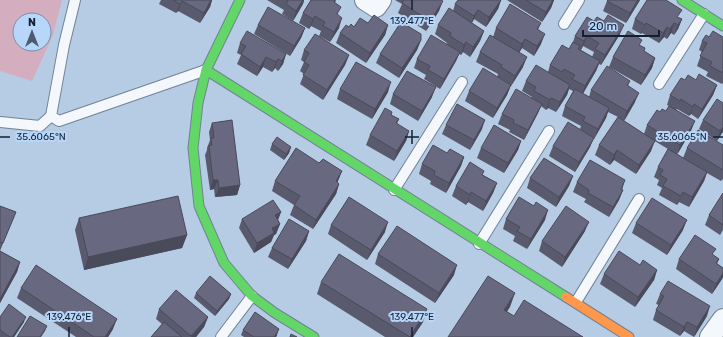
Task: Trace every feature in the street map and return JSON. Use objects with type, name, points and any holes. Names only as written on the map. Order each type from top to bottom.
[{"type":"street","points":[[240,0],[206,70],[198,102],[193,148],[199,206],[224,263],[252,296],[275,313],[314,337]]},
{"type":"street","points":[[365,0],[376,7],[381,0]]},
{"type":"street","points":[[682,0],[723,26]]},
{"type":"street","points":[[206,70],[479,244],[576,302],[629,337]]},
{"type":"street","points":[[710,337],[723,319]]},
{"type":"lane","points":[[0,122],[40,126],[51,116],[64,44],[75,0]]},
{"type":"lane","points":[[564,24],[579,0]]},
{"type":"lane","points":[[659,84],[704,14]]},
{"type":"lane","points":[[51,116],[59,121],[206,70]]},
{"type":"lane","points":[[394,190],[462,82]]},
{"type":"lane","points":[[479,244],[549,131]]},
{"type":"lane","points":[[576,302],[639,199]]},
{"type":"lane","points":[[221,337],[252,296]]},
{"type":"shaded area","points":[[0,0],[62,0],[52,37],[52,12],[12,12],[12,52],[45,52],[32,81],[0,71]]},
{"type":"building","points":[[173,0],[211,0],[204,13],[182,1],[180,4]]},
{"type":"building","points":[[287,0],[303,0],[296,11],[286,4],[288,1]]},
{"type":"building","points":[[311,0],[335,0],[334,2],[341,7],[337,14],[342,18],[334,32],[323,26],[325,22],[315,16],[313,19],[303,13]]},
{"type":"building","points":[[404,0],[443,1],[430,21],[402,3]]},
{"type":"building","points":[[458,0],[501,0],[489,17],[478,10],[474,16],[455,4]]},
{"type":"building","points":[[526,0],[553,0],[546,12]]},
{"type":"building","points":[[638,0],[630,13],[607,1]]},
{"type":"building","points":[[647,0],[666,0],[682,10],[677,17],[682,19],[678,25],[674,23],[670,29],[667,27],[663,33],[646,23],[645,25],[635,19]]},
{"type":"building","points":[[510,4],[541,23],[537,29],[545,34],[537,46],[525,39],[522,44],[496,28]]},
{"type":"building","points":[[268,7],[305,28],[294,46],[258,25]]},
{"type":"building","points":[[449,8],[484,31],[473,47],[466,42],[464,45],[450,36],[451,33],[438,25]]},
{"type":"building","points":[[374,15],[388,25],[370,53],[340,33],[346,25],[349,27],[351,24],[354,27],[360,18],[368,23]]},
{"type":"building","points":[[608,15],[624,25],[605,55],[595,49],[599,43],[587,36],[584,41],[575,36],[587,17],[594,21],[597,17],[604,21]]},
{"type":"building","points":[[401,22],[421,34],[421,40],[402,68],[380,54]]},
{"type":"building","points":[[247,31],[286,54],[282,61],[278,59],[276,62],[266,57],[260,67],[241,54],[246,46],[240,43]]},
{"type":"building","points":[[628,31],[642,40],[639,45],[645,48],[644,51],[655,58],[645,75],[613,57]]},
{"type":"building","points":[[713,31],[723,37],[723,73],[710,66],[712,62],[700,56],[707,43],[702,41],[706,35],[709,37]]},
{"type":"building","points":[[315,34],[349,55],[327,90],[303,75],[309,65],[304,62],[309,53],[304,50]]},
{"type":"building","points":[[431,35],[460,52],[444,79],[428,70],[430,66],[417,59]]},
{"type":"building","points":[[490,35],[527,57],[515,76],[501,67],[502,65],[480,52]]},
{"type":"building","points":[[573,42],[580,46],[578,49],[600,61],[585,86],[572,79],[575,75],[564,69],[562,72],[550,65],[562,45],[569,49]]},
{"type":"building","points":[[356,62],[391,82],[375,109],[340,89]]},
{"type":"building","points":[[536,65],[570,85],[560,102],[551,98],[550,100],[534,91],[536,87],[526,81]]},
{"type":"building","points":[[607,66],[630,81],[627,85],[639,93],[627,111],[591,90]]},
{"type":"building","points":[[483,68],[511,85],[497,108],[469,91]]},
{"type":"building","points":[[407,71],[436,87],[422,111],[393,94]]},
{"type":"building","points":[[699,74],[717,85],[702,109],[694,104],[693,107],[681,99],[680,101],[670,95],[681,78],[685,80],[688,75],[696,80]]},
{"type":"building","points":[[516,89],[542,104],[528,130],[513,123],[514,120],[502,114]]},
{"type":"building","points":[[575,89],[609,108],[598,129],[583,121],[585,117],[565,106]]},
{"type":"building","points":[[717,99],[723,103],[723,127],[720,131],[703,120]]},
{"type":"building","points":[[457,104],[485,120],[474,140],[446,125]]},
{"type":"building","points":[[669,106],[695,121],[680,145],[647,125],[657,110],[660,112],[662,109],[666,111]]},
{"type":"building","points":[[385,108],[392,112],[391,115],[399,119],[396,123],[409,131],[397,151],[370,135]]},
{"type":"building","points":[[618,117],[655,141],[639,165],[617,150],[614,155],[599,145]]},
{"type":"building","points":[[232,120],[240,185],[219,188],[218,180],[213,180],[209,146],[212,145],[211,138],[214,138],[212,123]]},
{"type":"building","points":[[568,122],[594,138],[579,162],[553,146]]},
{"type":"building","points":[[494,125],[521,141],[508,163],[481,148]]},
{"type":"building","points":[[698,130],[723,145],[723,170],[687,148]]},
{"type":"building","points":[[277,137],[291,147],[286,154],[272,144]]},
{"type":"building","points":[[433,145],[447,153],[450,149],[464,157],[449,183],[434,175],[435,171],[422,164]]},
{"type":"building","points":[[296,148],[319,163],[323,159],[342,171],[336,181],[339,184],[316,220],[294,205],[300,196],[275,181]]},
{"type":"building","points":[[668,149],[707,172],[692,197],[683,192],[681,196],[663,186],[667,179],[660,175],[663,170],[658,167]]},
{"type":"building","points":[[544,158],[573,176],[559,197],[530,178]]},
{"type":"building","points":[[590,160],[625,180],[621,189],[623,190],[613,207],[588,193],[589,190],[577,182]]},
{"type":"building","points":[[470,162],[484,171],[482,175],[497,183],[486,201],[471,192],[470,195],[456,186]]},
{"type":"building","points":[[723,193],[723,225],[709,215]]},
{"type":"building","points":[[178,196],[187,235],[88,257],[79,218]]},
{"type":"building","points":[[349,197],[388,222],[371,250],[331,225]]},
{"type":"building","points":[[519,197],[534,206],[536,202],[548,210],[531,239],[517,231],[520,227],[506,219]]},
{"type":"building","points":[[652,198],[687,220],[671,245],[636,223]]},
{"type":"building","points":[[273,200],[281,212],[275,215],[280,224],[272,228],[274,233],[257,243],[242,219]]},
{"type":"building","points":[[0,206],[16,212],[3,243],[0,242]]},
{"type":"building","points":[[566,206],[589,222],[565,257],[542,241]]},
{"type":"building","points":[[289,219],[309,231],[292,259],[272,248]]},
{"type":"building","points":[[397,226],[457,265],[439,293],[378,254]]},
{"type":"building","points":[[695,235],[716,249],[712,254],[719,259],[716,263],[723,268],[723,273],[716,284],[679,259]]},
{"type":"building","points":[[0,251],[20,262],[0,299]]},
{"type":"building","points":[[619,251],[640,265],[643,260],[657,270],[638,297],[604,274]]},
{"type":"building","points":[[339,254],[427,309],[410,337],[321,282]]},
{"type":"building","points":[[36,265],[117,319],[105,337],[94,337],[21,288]]},
{"type":"building","points":[[210,276],[231,294],[217,311],[196,293]]},
{"type":"building","points":[[488,276],[515,293],[504,310],[514,316],[524,300],[583,337],[448,337]]},
{"type":"building","points":[[668,281],[710,306],[697,327],[687,322],[684,327],[656,310],[664,296],[660,294]]},
{"type":"building","points":[[176,290],[208,317],[191,336],[159,309]]},
{"type":"building","points":[[9,304],[26,317],[12,337],[0,330],[0,317]]},
{"type":"building","points":[[255,312],[279,329],[274,337],[254,337],[243,330]]},
{"type":"building","points":[[30,316],[47,326],[40,337],[17,337]]},
{"type":"building","points":[[164,322],[182,337],[151,337]]},
{"type":"building","points":[[291,334],[297,337],[290,337]]},
{"type":"traffic: fast","points":[[240,0],[206,70],[198,103],[193,148],[199,206],[224,263],[252,296],[275,313],[314,337]]},
{"type":"traffic: fast","points":[[682,0],[723,26]]},
{"type":"traffic: fast","points":[[206,70],[566,297]]},
{"type":"traffic: slow","points":[[566,297],[629,337]]}]
